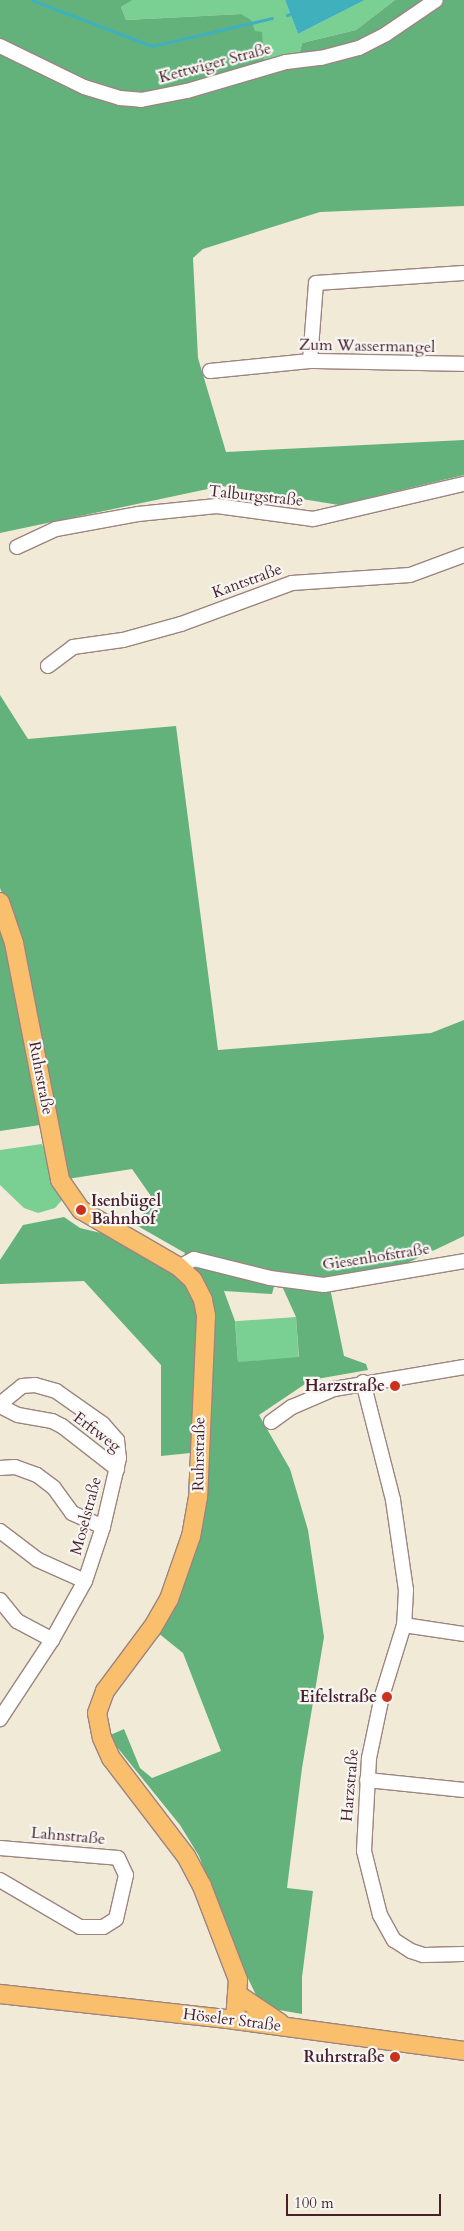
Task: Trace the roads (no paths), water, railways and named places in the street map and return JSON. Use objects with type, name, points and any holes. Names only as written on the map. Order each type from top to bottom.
[{"type":"main road","name":"Ruhrstraße","points":[[0,902],[14,943],[60,1180],[74,1202],[94,1220],[179,1267],[193,1280],[204,1300],[206,1316],[198,1498],[191,1536],[169,1599],[152,1628],[105,1691],[98,1713],[102,1738],[111,1758],[186,1856],[202,1886],[238,1980],[235,2020]]},
{"type":"main road","name":"Höseler Straße","points":[[0,1994],[284,2026],[464,2051]]},
{"type":"main road","points":[[237,1994],[284,2026]]},
{"type":"street","name":"Kettwiger Straße","points":[[0,46],[92,90],[141,100],[187,91],[286,62],[321,58],[359,48],[386,34],[436,0]]},
{"type":"street","points":[[310,361],[316,282],[464,273]]},
{"type":"street","name":"Zum Wassermangel","points":[[210,371],[310,361],[464,364]]},
{"type":"street","name":"Talburgstraße","points":[[17,547],[56,529],[138,514],[217,506],[313,519],[464,484]]},
{"type":"street","name":"Kantstraße","points":[[48,666],[73,647],[123,640],[181,624],[292,582],[410,575],[464,555]]},
{"type":"street","name":"Giesenhofstraße","points":[[179,1267],[194,1259],[270,1278],[324,1285],[464,1261]]},
{"type":"street","points":[[271,1422],[310,1398],[363,1382],[464,1367]]},
{"type":"street","name":"Harzstraße","points":[[363,1382],[380,1443],[403,1553],[404,1626],[375,1722],[367,1780],[364,1851],[386,1929],[394,1940],[417,1954],[464,1954]]},
{"type":"street","name":"Moselstraße","points":[[0,1405],[22,1386],[35,1385],[56,1391],[84,1408],[118,1440],[117,1469],[103,1527],[85,1581],[52,1640],[1,1712]]},
{"type":"street","name":"Erftweg","points":[[0,1405],[18,1415],[52,1421],[62,1426],[117,1469]]},
{"type":"street","points":[[0,1468],[15,1467],[37,1475],[54,1488],[72,1513],[103,1527]]},
{"type":"street","points":[[0,1531],[38,1560],[85,1581]]},
{"type":"street","points":[[0,1600],[17,1622],[52,1640]]},
{"type":"street","points":[[404,1626],[464,1634]]},
{"type":"street","points":[[367,1780],[464,1790]]},
{"type":"street","name":"Lahnstraße","points":[[0,1848],[118,1858],[126,1875],[116,1919],[104,1927],[80,1927],[0,1880]]},
{"type":"water","points":[[285,0],[365,0],[298,34]]},
{"type":"waterway","points":[[32,0],[152,46],[272,18]]},
{"type":"waterway","points":[[287,15],[294,13]]},
{"type":"place","name":"Isenbügel Bahnhof","points":[[81,1210]]},
{"type":"place","name":"Harzstraße","points":[[395,1386]]},
{"type":"place","name":"Eifelstraße","points":[[387,1697]]},
{"type":"place","name":"Ruhrstraße","points":[[395,2057]]}]
